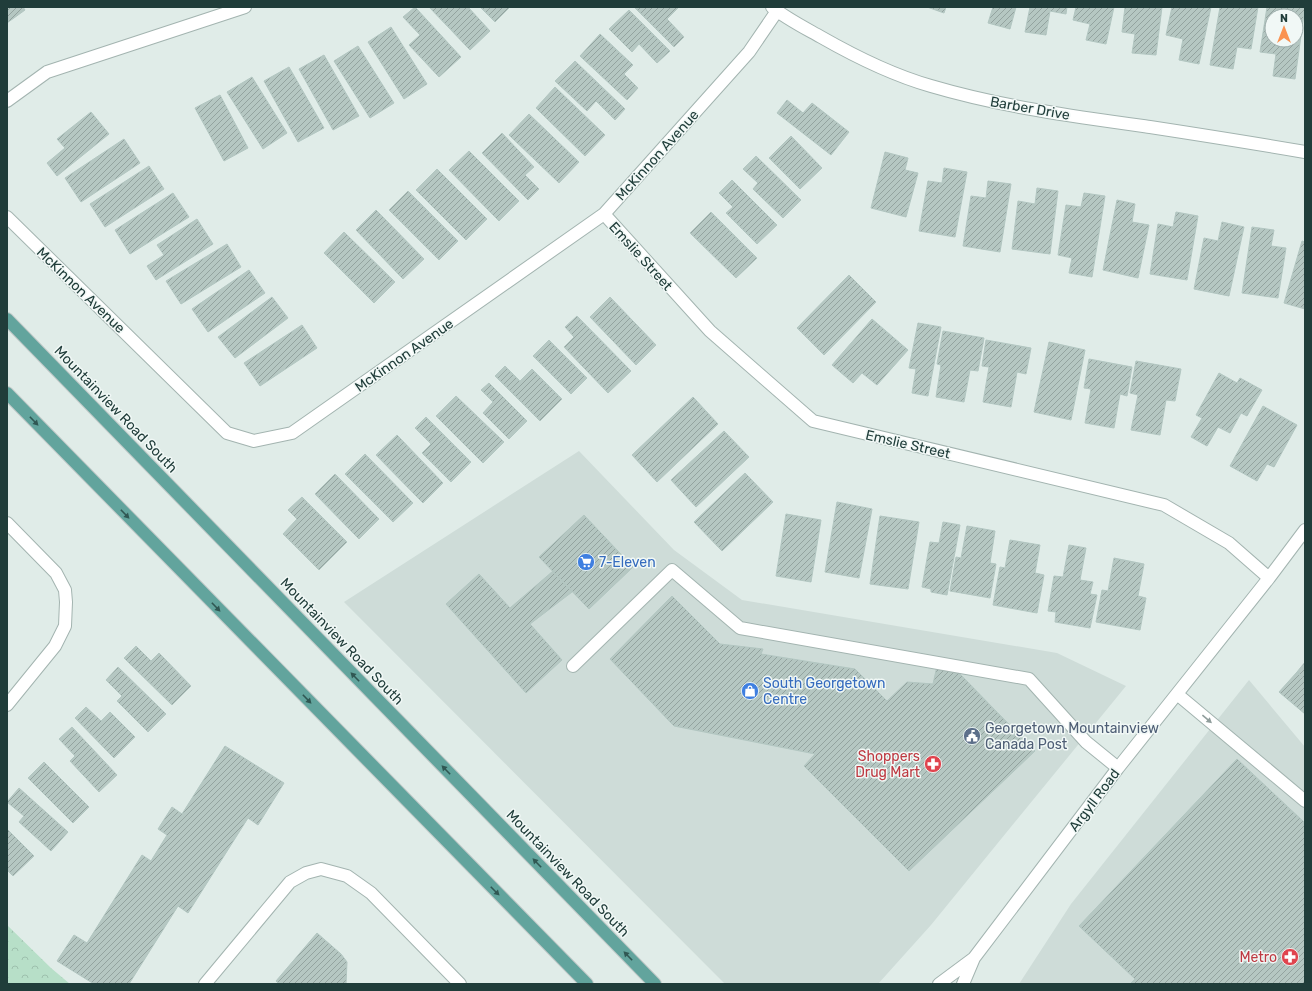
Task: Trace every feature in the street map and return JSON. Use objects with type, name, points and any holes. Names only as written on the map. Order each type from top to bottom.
[{"type":"main road","name":"Mountainview Road South","points":[[7,319],[655,984]]},
{"type":"main road","points":[[7,393],[586,984]]},
{"type":"street","points":[[7,101],[47,72],[245,7]]},
{"type":"street","name":"Barber Drive","points":[[775,9],[844,50],[868,62],[930,86],[968,96],[1086,118],[1305,152]]},
{"type":"street","name":"McKinnon Avenue","points":[[7,217],[227,433],[254,441],[292,433],[604,214],[749,52],[775,9]]},
{"type":"street","name":"Emslie Street","points":[[604,214],[710,331],[813,421],[1164,505],[1229,543],[1270,578]]},
{"type":"street","points":[[7,523],[56,572],[65,590],[66,602],[65,626],[55,646],[7,706]]},
{"type":"street","name":"Argyll Road","points":[[963,984],[974,958],[1118,768],[1270,578],[1305,530]]},
{"type":"street","points":[[573,666],[672,570],[740,628],[1029,679],[1086,742],[1118,768]]},
{"type":"street","points":[[1177,694],[1305,801]]},
{"type":"street","points":[[205,984],[290,882],[306,872],[321,869],[347,876],[371,893],[460,984]]},
{"type":"street","name":"Argyll Road","points":[[939,984],[974,958]]},
{"type":"shaded area","points":[[579,451],[674,550],[742,600],[1057,653],[1126,686],[931,925],[878,984],[725,984],[344,602]]},
{"type":"shaded area","points":[[1249,680],[1305,747],[1305,984],[1019,984],[1071,904]]},
{"type":"green space","points":[[7,925],[51,968],[70,984],[7,984]]},
{"type":"building","points":[[7,7],[23,7],[25,10],[7,23]]},
{"type":"building","points":[[415,7],[461,57],[439,77],[409,45],[420,35],[403,17]]},
{"type":"building","points":[[429,7],[468,7],[490,31],[470,50]]},
{"type":"building","points":[[480,7],[510,7],[495,22]]},
{"type":"building","points":[[634,7],[677,7],[678,8],[667,19],[684,37],[674,47]]},
{"type":"building","points":[[927,7],[946,7],[944,13]]},
{"type":"building","points":[[993,7],[1016,7],[1010,29],[988,23]]},
{"type":"building","points":[[1030,7],[1067,7],[1066,14],[1050,11],[1046,35],[1025,32]]},
{"type":"building","points":[[1076,7],[1114,7],[1106,44],[1086,40],[1090,24],[1073,20]]},
{"type":"building","points":[[1125,7],[1162,7],[1156,55],[1132,53],[1135,34],[1122,32]]},
{"type":"building","points":[[1172,7],[1211,7],[1199,64],[1179,60],[1183,39],[1166,35]]},
{"type":"building","points":[[1220,7],[1258,7],[1251,49],[1237,47],[1233,69],[1210,65]]},
{"type":"building","points":[[1267,7],[1305,7],[1304,14],[1304,8],[1267,8]]},
{"type":"building","points":[[629,10],[670,51],[657,63],[639,44],[632,52],[609,29]]},
{"type":"building","points":[[1264,26],[1264,48],[1299,48],[1295,79],[1273,76],[1276,54],[1260,52]]},
{"type":"building","points":[[391,27],[427,84],[404,99],[368,42]]},
{"type":"building","points":[[600,34],[633,65],[624,74],[638,88],[627,100],[580,56]]},
{"type":"building","points":[[358,46],[394,103],[370,118],[334,61]]},
{"type":"building","points":[[324,55],[359,116],[333,130],[299,69]]},
{"type":"building","points":[[575,61],[625,109],[615,120],[596,101],[587,111],[555,81]]},
{"type":"building","points":[[289,67],[324,128],[298,142],[264,81]]},
{"type":"building","points":[[252,77],[287,133],[263,149],[227,92]]},
{"type":"building","points":[[555,87],[605,135],[585,156],[536,108]]},
{"type":"building","points":[[220,95],[248,148],[224,161],[195,108]]},
{"type":"building","points":[[787,100],[803,113],[812,103],[849,132],[831,155],[777,113]]},
{"type":"building","points":[[91,112],[109,134],[57,176],[47,163],[65,148],[57,139]]},
{"type":"building","points":[[529,114],[579,162],[559,183],[509,135]]},
{"type":"building","points":[[502,133],[534,167],[525,175],[539,189],[528,200],[482,153]]},
{"type":"building","points":[[791,136],[822,168],[800,189],[769,158]]},
{"type":"building","points":[[124,139],[140,163],[81,202],[65,178]]},
{"type":"building","points":[[469,151],[519,201],[499,221],[449,170]]},
{"type":"building","points":[[885,152],[908,158],[905,170],[918,173],[906,217],[871,208]]},
{"type":"building","points":[[756,156],[801,200],[783,218],[753,189],[758,183],[743,169]]},
{"type":"building","points":[[149,166],[164,189],[105,227],[90,204]]},
{"type":"building","points":[[944,168],[967,172],[955,237],[919,231],[928,181],[942,183]]},
{"type":"building","points":[[437,169],[487,219],[466,240],[416,190]]},
{"type":"building","points":[[732,180],[777,225],[757,244],[726,213],[733,207],[719,193]]},
{"type":"building","points":[[988,181],[1011,184],[1000,252],[963,246],[971,196],[986,198]]},
{"type":"building","points":[[1037,188],[1058,191],[1050,254],[1012,249],[1018,201],[1035,204]]},
{"type":"building","points":[[408,191],[458,241],[439,260],[389,210]]},
{"type":"building","points":[[173,193],[189,217],[130,254],[115,230]]},
{"type":"building","points":[[1084,193],[1105,196],[1092,277],[1069,273],[1072,258],[1058,255],[1066,205],[1081,207]]},
{"type":"building","points":[[1117,200],[1135,204],[1132,222],[1149,225],[1138,278],[1103,270]]},
{"type":"building","points":[[376,210],[424,259],[403,279],[356,230]]},
{"type":"building","points":[[711,212],[757,258],[736,278],[690,233]]},
{"type":"building","points":[[1176,212],[1198,216],[1187,280],[1150,274],[1158,224],[1173,227]]},
{"type":"building","points":[[197,219],[213,244],[156,280],[147,266],[164,255],[157,245]]},
{"type":"building","points":[[1222,222],[1244,227],[1229,296],[1194,289],[1204,238],[1218,241]]},
{"type":"building","points":[[1252,227],[1274,230],[1271,246],[1286,248],[1278,298],[1242,293]]},
{"type":"building","points":[[344,232],[395,282],[374,303],[324,253]]},
{"type":"building","points":[[1302,241],[1305,242],[1305,309],[1284,303]]},
{"type":"building","points":[[227,244],[241,267],[181,304],[166,281]]},
{"type":"building","points":[[249,270],[265,293],[208,332],[192,309]]},
{"type":"building","points":[[849,275],[876,302],[824,355],[797,328]]},
{"type":"building","points":[[272,297],[288,318],[235,358],[218,337]]},
{"type":"building","points":[[610,297],[656,345],[636,365],[590,317]]},
{"type":"building","points":[[577,316],[631,371],[608,393],[564,347],[574,337],[565,327]]},
{"type":"building","points":[[872,319],[908,350],[877,385],[862,373],[853,383],[832,365]]},
{"type":"building","points":[[918,323],[941,327],[928,396],[912,393],[916,369],[909,368]]},
{"type":"building","points":[[302,325],[317,348],[260,386],[244,363]]},
{"type":"building","points":[[943,331],[984,338],[978,371],[970,370],[964,402],[936,397],[941,365],[937,364]]},
{"type":"building","points":[[549,340],[587,378],[571,394],[533,356]]},
{"type":"building","points":[[986,340],[1031,348],[1026,374],[1017,372],[1011,407],[983,402],[989,367],[982,366]]},
{"type":"building","points":[[1049,342],[1085,350],[1071,420],[1034,412]]},
{"type":"building","points":[[1089,359],[1132,367],[1127,396],[1120,394],[1114,428],[1085,423],[1091,389],[1084,388]]},
{"type":"building","points":[[1136,361],[1181,369],[1175,401],[1166,400],[1160,435],[1131,430],[1138,395],[1130,393]]},
{"type":"building","points":[[505,366],[520,381],[532,369],[562,399],[540,421],[495,376]]},
{"type":"building","points":[[1219,373],[1237,383],[1240,378],[1262,390],[1247,416],[1241,413],[1230,433],[1218,427],[1207,446],[1191,437],[1202,418],[1196,415]]},
{"type":"building","points":[[489,383],[527,421],[509,439],[483,413],[493,402],[481,390]]},
{"type":"building","points":[[456,396],[504,442],[483,463],[436,416]]},
{"type":"building","points":[[693,397],[718,424],[657,482],[632,455]]},
{"type":"building","points":[[1263,406],[1297,425],[1274,467],[1267,464],[1257,481],[1230,466]]},
{"type":"building","points":[[426,417],[471,462],[451,482],[422,453],[431,444],[415,428]]},
{"type":"building","points":[[724,431],[749,457],[696,507],[671,480]]},
{"type":"building","points":[[397,435],[443,483],[423,503],[376,455]]},
{"type":"building","points":[[365,454],[413,503],[393,522],[345,474]]},
{"type":"building","points":[[745,473],[773,502],[722,551],[694,522]]},
{"type":"building","points":[[335,474],[379,519],[359,539],[315,494]]},
{"type":"building","points":[[302,497],[347,542],[319,570],[283,534],[297,519],[288,510]]},
{"type":"building","points":[[837,502],[872,509],[859,578],[825,572]]},
{"type":"building","points":[[786,514],[821,520],[811,582],[776,576]]},
{"type":"building","name":"7-Eleven","points":[[584,515],[633,567],[589,609],[539,557]]},
{"type":"building","points":[[880,516],[919,522],[908,589],[870,584]]},
{"type":"building","points":[[943,522],[960,525],[947,595],[931,592],[931,589],[922,587],[930,542],[939,543]]},
{"type":"building","points":[[967,526],[995,531],[990,563],[996,564],[990,598],[950,591],[956,557],[961,558]]},
{"type":"building","points":[[1010,540],[1040,545],[1035,573],[1044,575],[1037,613],[993,605],[1000,567],[1005,568]]},
{"type":"building","points":[[1069,545],[1086,548],[1080,580],[1093,582],[1090,594],[1097,595],[1090,628],[1055,622],[1056,612],[1048,611],[1054,576],[1063,577]]},
{"type":"building","points":[[1114,558],[1144,564],[1138,596],[1146,598],[1140,630],[1096,622],[1102,590],[1108,591]]},
{"type":"building","points":[[553,571],[572,592],[530,624],[562,660],[526,693],[446,604],[479,574],[510,608]]},
{"type":"building","points":[[672,596],[720,644],[763,649],[761,654],[855,669],[887,701],[907,682],[933,684],[937,666],[955,669],[1035,751],[909,871],[804,766],[815,754],[674,726],[610,659]]},
{"type":"building","points":[[136,646],[151,661],[159,653],[191,686],[172,705],[124,658]]},
{"type":"building","points":[[1305,662],[1305,679],[1297,672]]},
{"type":"building","points":[[118,667],[166,714],[148,732],[117,701],[122,696],[106,680]]},
{"type":"building","points":[[1297,672],[1305,679],[1305,714],[1279,692]]},
{"type":"building","points":[[86,707],[101,721],[110,712],[135,737],[114,758],[75,718]]},
{"type":"building","points":[[72,727],[117,775],[99,792],[70,761],[75,756],[59,739]]},
{"type":"building","points":[[225,746],[284,783],[258,825],[248,818],[188,913],[178,906],[129,984],[94,984],[57,961],[74,935],[87,943],[142,855],[151,861],[167,835],[158,829],[172,807],[182,814]]},
{"type":"building","points":[[1237,759],[1305,823],[1305,984],[1130,984],[1135,979],[1079,926]]},
{"type":"building","points":[[44,762],[89,807],[73,823],[28,778]]},
{"type":"building","points":[[19,788],[68,832],[51,851],[19,822],[24,816],[7,802]]},
{"type":"building","points":[[8,830],[34,856],[13,876],[7,870]]},
{"type":"building","points":[[317,933],[341,954],[347,962],[346,984],[279,984],[276,981]]},
{"type":"place","name":"7-Eleven","points":[[586,562]]},
{"type":"place","name":"South Georgetown Centre","points":[[750,691]]},
{"type":"place","name":"Georgetown Mountainview Canada Post","points":[[972,736]]},
{"type":"place","name":"Shoppers Drug Mart","points":[[933,764]]},
{"type":"place","name":"Metro","points":[[1290,957]]}]
